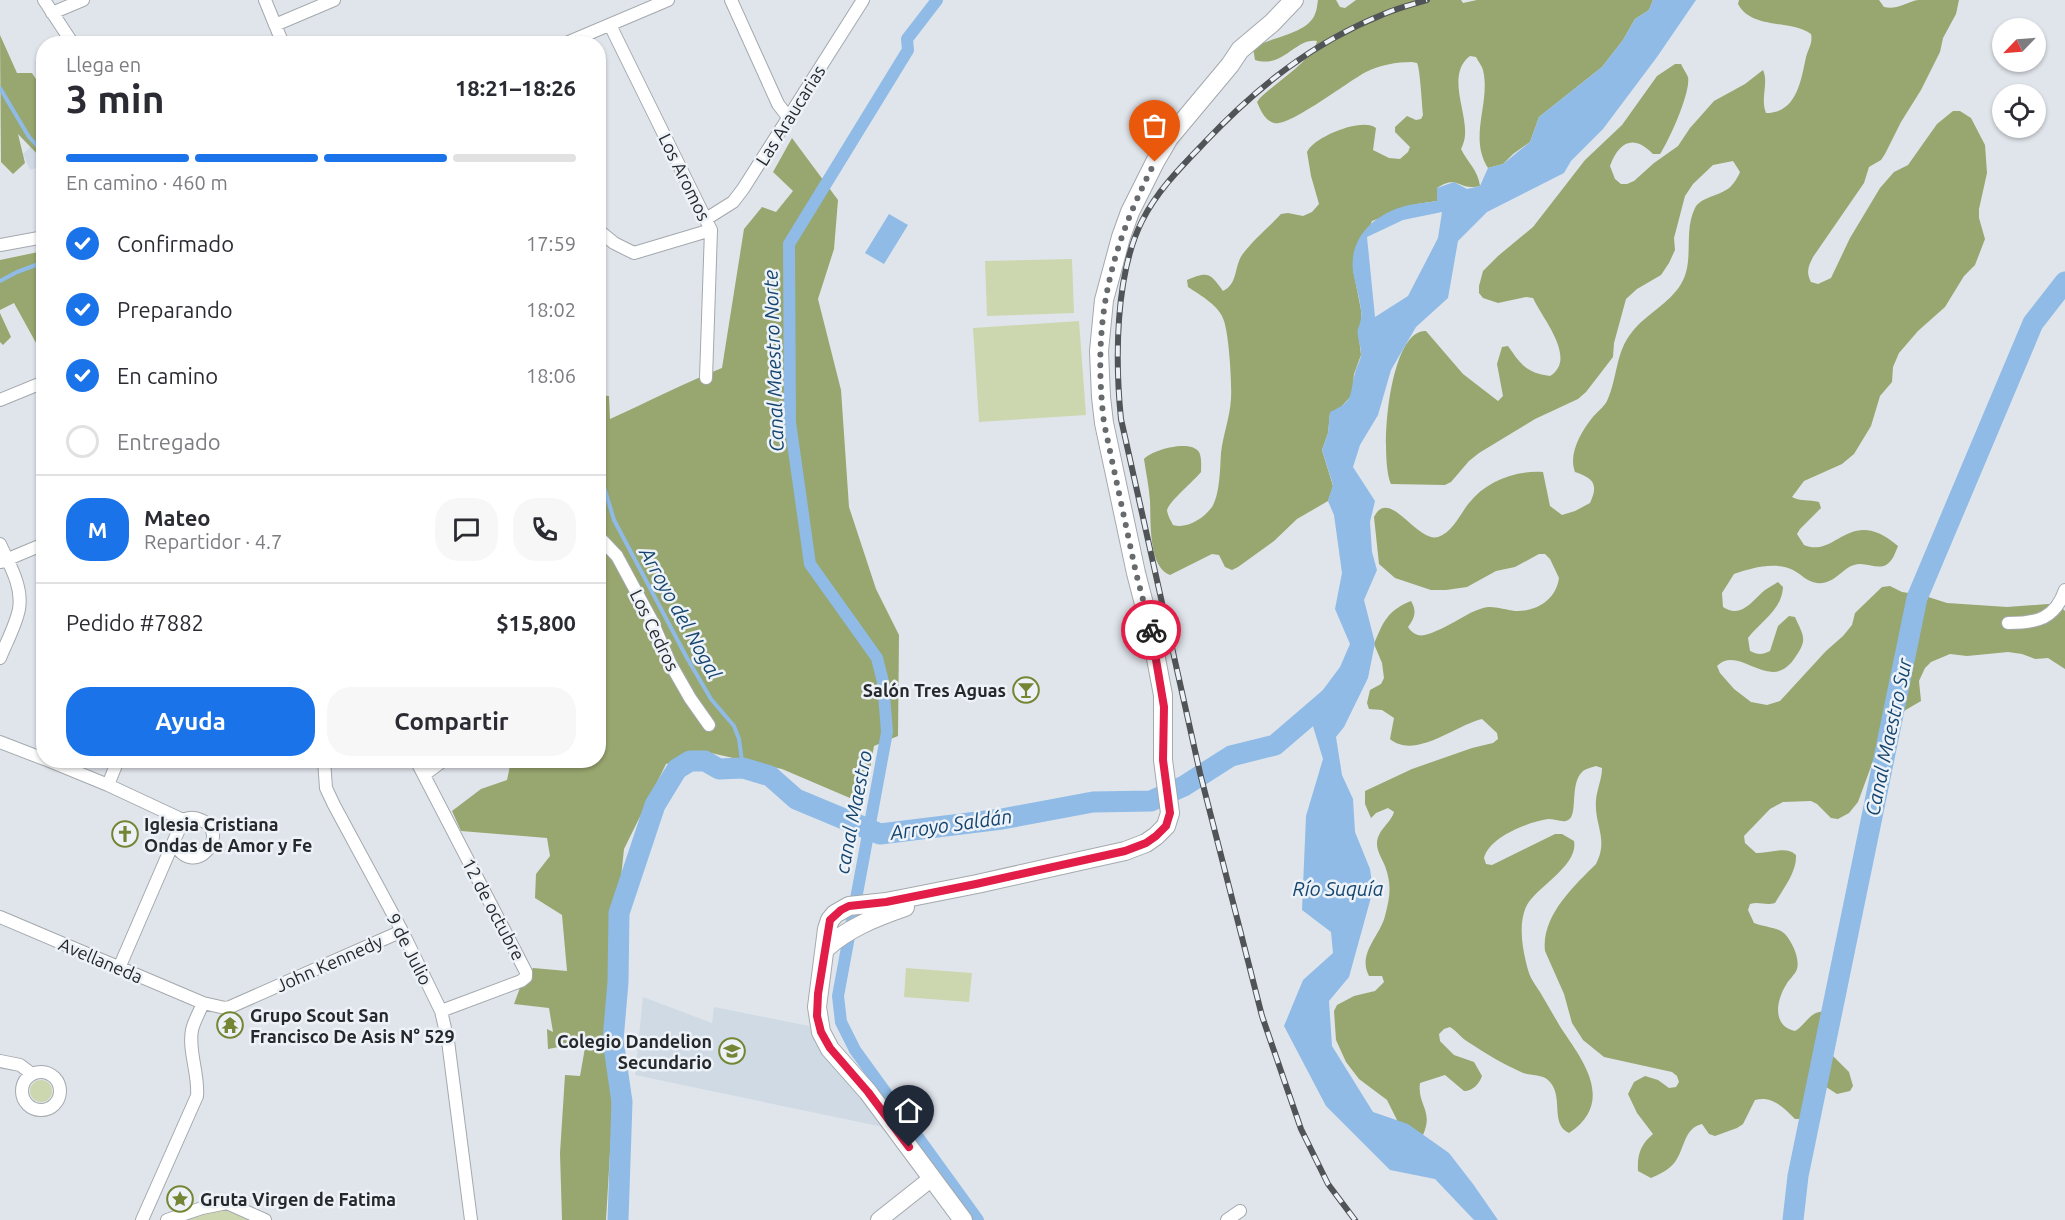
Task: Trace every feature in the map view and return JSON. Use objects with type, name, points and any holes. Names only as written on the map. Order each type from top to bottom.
[{"type":"main road","points":[[963,1220],[868,1092],[830,1048],[821,1032],[817,1007],[825,949],[839,937],[867,921],[904,907],[976,884],[1140,846],[1166,826],[1170,813],[1164,775],[1163,695],[1104,423],[1101,398],[1099,351],[1104,300],[1130,212],[1169,138],[1219,80],[1240,50],[1272,23],[1294,0]]},
{"type":"main road","points":[[879,1220],[932,1178]]},
{"type":"street","points":[[44,0],[68,36]]},
{"type":"street","points":[[52,13],[83,0]]},
{"type":"street","points":[[265,0],[280,36]]},
{"type":"street","points":[[275,25],[334,0]]},
{"type":"street","points":[[583,36],[668,0]]},
{"type":"street","points":[[731,0],[778,104],[788,117]]},
{"type":"street","name":"Las Araucarias","points":[[606,236],[634,253],[709,225],[733,202],[863,0]]},
{"type":"street","name":"Los Aromos","points":[[610,25],[709,225],[706,378]]},
{"type":"street","points":[[0,245],[36,238]]},
{"type":"street","points":[[0,400],[36,385]]},
{"type":"street","points":[[0,544],[3,561],[18,589],[19,609],[0,658]]},
{"type":"street","name":"Los Cedros","points":[[606,544],[617,556],[651,619],[670,663],[709,725]]},
{"type":"street","points":[[3,561],[36,547]]},
{"type":"street","points":[[2008,623],[2038,621],[2052,613],[2065,590]]},
{"type":"street","points":[[0,742],[36,756]]},
{"type":"street","points":[[65,768],[183,820],[192,818],[205,822],[212,833],[211,846],[202,856],[188,857],[177,850],[174,842]]},
{"type":"street","points":[[108,785],[115,768]]},
{"type":"street","name":"9 de Julio","points":[[325,768],[326,788],[334,805],[402,931],[441,1011],[448,1041],[471,1220]]},
{"type":"street","name":"12 de octubre","points":[[420,768],[526,972],[526,977],[521,981],[441,1011]]},
{"type":"street","points":[[424,775],[433,768]]},
{"type":"street","points":[[119,968],[183,820]]},
{"type":"street","name":"Avellaneda","points":[[0,917],[203,1003]]},
{"type":"street","name":"John Kennedy","points":[[203,1003],[230,1007],[402,931]]},
{"type":"street","points":[[142,1220],[197,1096],[198,1083],[192,1029],[203,1003]]},
{"type":"street","points":[[0,1061],[20,1065],[32,1074]]},
{"type":"street","points":[[166,1220],[226,1203],[265,1220]]},
{"type":"street","points":[[1227,1220],[1240,1210]]},
{"type":"shaded area","points":[[34,143],[36,168],[30,170],[23,154]]},
{"type":"shaded area","name":"Colegio Dandelion Secundario","points":[[643,997],[712,1023],[714,1007],[809,1026],[883,1127],[635,1075]]},
{"type":"green space","points":[[1318,0],[1336,0],[1340,7],[1345,8],[1356,0],[1461,0],[1463,3],[1477,0],[1653,0],[1649,10],[1635,19],[1623,40],[1602,67],[1539,117],[1530,142],[1503,164],[1488,168],[1482,156],[1480,132],[1485,82],[1482,68],[1476,57],[1470,56],[1463,64],[1458,83],[1465,125],[1465,138],[1461,149],[1475,171],[1480,186],[1472,187],[1450,182],[1437,188],[1437,201],[1417,204],[1372,221],[1353,269],[1361,310],[1361,323],[1358,330],[1361,355],[1354,374],[1352,395],[1341,407],[1330,413],[1328,433],[1322,450],[1333,486],[1328,501],[1297,519],[1274,541],[1232,570],[1225,567],[1219,555],[1212,554],[1170,575],[1163,570],[1154,553],[1150,496],[1144,459],[1155,452],[1171,447],[1188,446],[1199,452],[1201,472],[1168,507],[1167,511],[1173,525],[1184,526],[1199,519],[1212,507],[1217,495],[1222,446],[1231,399],[1230,359],[1224,321],[1214,306],[1188,287],[1187,280],[1200,275],[1208,275],[1223,291],[1231,284],[1242,255],[1281,214],[1303,216],[1312,212],[1319,204],[1307,152],[1319,140],[1339,130],[1369,125],[1376,128],[1373,150],[1389,158],[1400,159],[1410,147],[1395,132],[1395,127],[1407,116],[1416,120],[1421,119],[1423,115],[1418,66],[1417,63],[1412,62],[1388,64],[1366,72],[1305,111],[1281,123],[1271,122],[1265,117],[1257,102],[1309,56],[1317,41],[1309,41],[1281,57],[1265,62],[1255,60],[1253,48],[1305,26],[1315,14]]},
{"type":"green space","points":[[1739,0],[1879,0],[1884,7],[1889,8],[1918,0],[1959,0],[1956,14],[1943,38],[1940,52],[1885,154],[1881,160],[1869,167],[1864,183],[1813,257],[1808,270],[1811,282],[1818,284],[1831,278],[1850,238],[1880,188],[1894,172],[1908,165],[1937,124],[1953,111],[1960,111],[1971,118],[1985,145],[1987,173],[1979,209],[1985,239],[1975,265],[1964,276],[1945,307],[1918,331],[1899,353],[1893,367],[1892,382],[1880,396],[1871,426],[1854,454],[1842,464],[1804,481],[1792,497],[1819,502],[1821,508],[1797,534],[1804,545],[1815,547],[1825,545],[1856,531],[1868,530],[1881,534],[1898,546],[1894,557],[1882,566],[1854,565],[1823,583],[1810,581],[1793,570],[1779,566],[1755,568],[1734,574],[1722,593],[1723,607],[1729,610],[1741,610],[1778,582],[1783,587],[1775,609],[1748,638],[1750,651],[1760,654],[1770,651],[1778,626],[1789,616],[1795,617],[1803,641],[1796,656],[1786,667],[1776,672],[1766,671],[1736,660],[1726,661],[1717,666],[1720,673],[1734,689],[1751,702],[1767,705],[1780,701],[1843,636],[1852,625],[1855,613],[1882,587],[1890,586],[1902,592],[1922,595],[1947,603],[2007,607],[2048,604],[2061,607],[2065,611],[2065,669],[2048,658],[2035,659],[2008,652],[1967,656],[1950,654],[1931,662],[1925,668],[1919,681],[1921,701],[1885,722],[1858,802],[1849,813],[1838,819],[1831,818],[1811,801],[1783,802],[1770,809],[1744,836],[1745,843],[1756,853],[1783,850],[1796,855],[1792,874],[1775,903],[1750,904],[1748,910],[1754,923],[1785,934],[1796,955],[1797,969],[1780,998],[1779,1018],[1782,1024],[1795,1031],[1816,1013],[1825,1012],[1831,1026],[1830,1053],[1849,1072],[1853,1086],[1850,1091],[1837,1094],[1820,1083],[1814,1085],[1808,1093],[1806,1109],[1801,1119],[1795,1119],[1772,1101],[1761,1099],[1755,1100],[1743,1124],[1737,1128],[1715,1136],[1709,1134],[1702,1124],[1696,1126],[1688,1134],[1673,1165],[1651,1178],[1638,1171],[1638,1165],[1639,1154],[1645,1142],[1653,1134],[1637,1113],[1628,1094],[1634,1082],[1645,1076],[1658,1080],[1669,1088],[1676,1087],[1679,1082],[1677,1076],[1672,1072],[1604,1057],[1583,1040],[1572,1023],[1564,994],[1545,951],[1545,938],[1554,914],[1569,892],[1596,864],[1600,855],[1601,839],[1596,800],[1602,768],[1596,766],[1589,768],[1579,777],[1570,819],[1564,821],[1548,819],[1520,827],[1493,843],[1484,858],[1486,864],[1492,865],[1555,834],[1562,834],[1574,841],[1574,850],[1570,859],[1527,905],[1522,930],[1523,948],[1530,975],[1586,1068],[1591,1082],[1593,1095],[1590,1108],[1583,1121],[1569,1133],[1563,1129],[1558,1116],[1556,1093],[1548,1080],[1524,1073],[1501,1062],[1450,1027],[1439,1034],[1440,1041],[1454,1055],[1474,1062],[1482,1076],[1481,1079],[1467,1091],[1445,1075],[1420,1083],[1427,1119],[1423,1135],[1400,1126],[1387,1100],[1359,1079],[1346,1062],[1336,1040],[1334,1011],[1337,1005],[1354,996],[1375,991],[1384,982],[1382,976],[1369,976],[1366,960],[1367,953],[1385,916],[1388,903],[1389,879],[1377,844],[1379,835],[1394,812],[1388,808],[1371,818],[1365,804],[1365,791],[1412,769],[1493,743],[1498,739],[1497,733],[1482,719],[1436,739],[1411,746],[1390,739],[1394,718],[1382,710],[1369,709],[1367,703],[1370,690],[1381,684],[1384,678],[1382,663],[1374,644],[1380,629],[1397,608],[1411,601],[1414,614],[1408,627],[1417,635],[1428,634],[1487,607],[1523,611],[1544,603],[1554,593],[1559,578],[1550,559],[1545,554],[1539,554],[1515,567],[1496,571],[1467,587],[1431,590],[1395,578],[1379,564],[1374,517],[1380,509],[1387,508],[1395,511],[1421,532],[1430,537],[1438,537],[1452,527],[1469,503],[1484,489],[1502,478],[1533,472],[1543,472],[1550,506],[1562,515],[1590,503],[1594,491],[1593,483],[1590,479],[1575,472],[1573,465],[1574,451],[1580,436],[1607,401],[1626,340],[1681,284],[1687,266],[1690,227],[1695,208],[1705,199],[1728,189],[1740,172],[1733,161],[1713,165],[1693,184],[1685,196],[1674,238],[1675,250],[1669,263],[1661,275],[1637,289],[1626,299],[1614,343],[1613,357],[1586,392],[1578,399],[1535,419],[1479,453],[1451,482],[1445,485],[1391,484],[1386,449],[1387,424],[1395,372],[1403,351],[1413,336],[1426,331],[1463,374],[1498,401],[1503,396],[1497,364],[1502,347],[1508,346],[1521,363],[1536,373],[1550,376],[1558,369],[1559,349],[1550,327],[1533,298],[1526,297],[1498,303],[1483,298],[1479,293],[1479,286],[1483,271],[1533,227],[1585,160],[1622,125],[1657,76],[1675,64],[1681,64],[1688,77],[1688,84],[1674,128],[1660,154],[1653,154],[1640,144],[1633,142],[1618,151],[1610,166],[1615,179],[1621,184],[1634,181],[1678,146],[1690,128],[1714,101],[1745,84],[1763,70],[1766,113],[1776,112],[1791,101],[1799,85],[1811,43],[1811,34],[1802,29],[1752,18],[1738,4]]},
{"type":"green space","points":[[0,35],[17,73],[32,73],[36,79],[36,153],[18,134],[25,163],[13,174],[1,162]]},
{"type":"green space","points":[[792,138],[838,200],[834,249],[818,299],[841,390],[849,507],[876,589],[899,635],[898,736],[874,746],[864,804],[782,769],[711,753],[666,764],[624,849],[610,983],[612,1119],[606,1220],[562,1220],[560,1153],[565,1075],[580,1076],[586,1042],[548,1049],[547,1029],[553,1032],[549,1008],[514,1004],[521,985],[533,968],[567,971],[562,915],[535,898],[536,874],[550,856],[547,838],[461,831],[452,811],[481,789],[507,780],[510,768],[606,768],[606,396],[609,396],[610,419],[722,368],[744,229],[762,207],[776,212],[793,191],[773,172]]},
{"type":"green space","points":[[36,252],[36,343],[14,303],[0,310],[0,260]]},
{"type":"green space","points":[[1072,259],[1074,313],[987,316],[985,261]]},
{"type":"green space","points":[[0,313],[11,337],[3,345],[0,342]]},
{"type":"green space","points":[[1079,321],[1086,415],[979,422],[973,328]]},
{"type":"green space","points":[[906,968],[972,973],[969,1002],[904,997]]},
{"type":"green space","points":[[41,1080],[49,1083],[52,1091],[49,1099],[41,1102],[33,1099],[30,1091],[33,1083]]},
{"type":"green space","points":[[223,1206],[258,1220],[183,1220]]},
{"type":"water","name":"Río Suquía","points":[[1653,0],[1696,0],[1603,129],[1571,161],[1564,173],[1487,212],[1458,241],[1448,298],[1416,327],[1391,370],[1378,415],[1360,445],[1353,467],[1375,501],[1370,522],[1372,552],[1377,570],[1364,600],[1375,643],[1368,678],[1344,727],[1336,737],[1342,775],[1353,799],[1355,832],[1370,869],[1373,890],[1349,977],[1329,1001],[1332,1046],[1373,1112],[1408,1124],[1449,1153],[1498,1220],[1474,1220],[1435,1179],[1390,1170],[1326,1106],[1284,1026],[1303,980],[1333,953],[1331,932],[1302,910],[1306,816],[1323,759],[1308,710],[1340,667],[1350,644],[1335,609],[1342,573],[1334,515],[1328,501],[1333,485],[1322,450],[1328,433],[1330,412],[1344,404],[1350,397],[1361,356],[1358,332],[1361,320],[1360,301],[1353,271],[1353,259],[1355,248],[1366,229],[1374,221],[1394,210],[1409,205],[1437,201],[1437,188],[1454,182],[1467,189],[1480,186],[1488,168],[1503,164],[1530,142],[1539,117],[1602,67],[1623,40],[1635,19],[1649,10]],"holes":[[[1442,212],[1438,238],[1408,296],[1375,317],[1367,237],[1403,220]]]},
{"type":"water","points":[[889,214],[908,225],[884,264],[865,253]]},
{"type":"waterway","name":"Canal Maestro Norte","points":[[937,0],[907,39],[908,50],[789,244],[790,422],[810,564],[877,658],[883,682],[887,732],[838,996],[841,1022],[855,1050],[978,1220]]},
{"type":"waterway","name":"Arroyo del Nogal","points":[[0,88],[29,137],[36,144]]},
{"type":"waterway","points":[[0,281],[36,265]]},
{"type":"waterway","name":"Canal Maestro Sur","points":[[1793,1220],[1798,1176],[1917,598],[2033,323],[2065,282]]},
{"type":"waterway","name":"Arroyo del Nogal","points":[[606,494],[614,520],[687,658],[711,699],[734,726],[739,739],[743,768]]},
{"type":"waterway","name":"Arroyo Saldán","points":[[618,1220],[622,1102],[613,1040],[618,982],[619,913],[655,805],[677,769],[690,761],[705,761],[719,769],[743,768],[770,776],[796,799],[880,834],[1002,819],[1093,802],[1151,801],[1184,786],[1231,756],[1275,745],[1331,697]]},
{"type":"railway","points":[[1355,1220],[1328,1184],[1301,1129],[1262,1016],[1200,773],[1121,419],[1118,371],[1119,318],[1126,266],[1142,221],[1162,189],[1204,143],[1244,103],[1309,53],[1358,26],[1395,10],[1427,0]]},
{"type":"way so far","points":[[1151,630],[1136,573],[1104,423],[1099,351],[1104,300],[1121,237],[1130,212],[1155,162]]},
{"type":"place","name":"Salón Tres Aguas","points":[[1026,690]]},
{"type":"place","name":"Iglesia Cristiana Ondas de Amor y Fe","points":[[125,834]]},
{"type":"place","name":"Grupo Scout San Francisco De Asis N° 529","points":[[230,1025]]},
{"type":"place","name":"Colegio Dandelion Secundario","points":[[732,1051]]},
{"type":"place","name":"Gruta Virgen de Fatima","points":[[180,1199]]},
{"type":"route","points":[[909,1147],[868,1092],[830,1048],[821,1032],[817,1016],[818,994],[830,920],[835,914],[849,906],[886,902],[1022,875],[1125,851],[1152,840],[1162,831],[1169,821],[1170,813],[1163,760],[1163,695],[1151,630]]},
{"type":"water label","name":"canal Maestro","points":[[853,812]]}]
